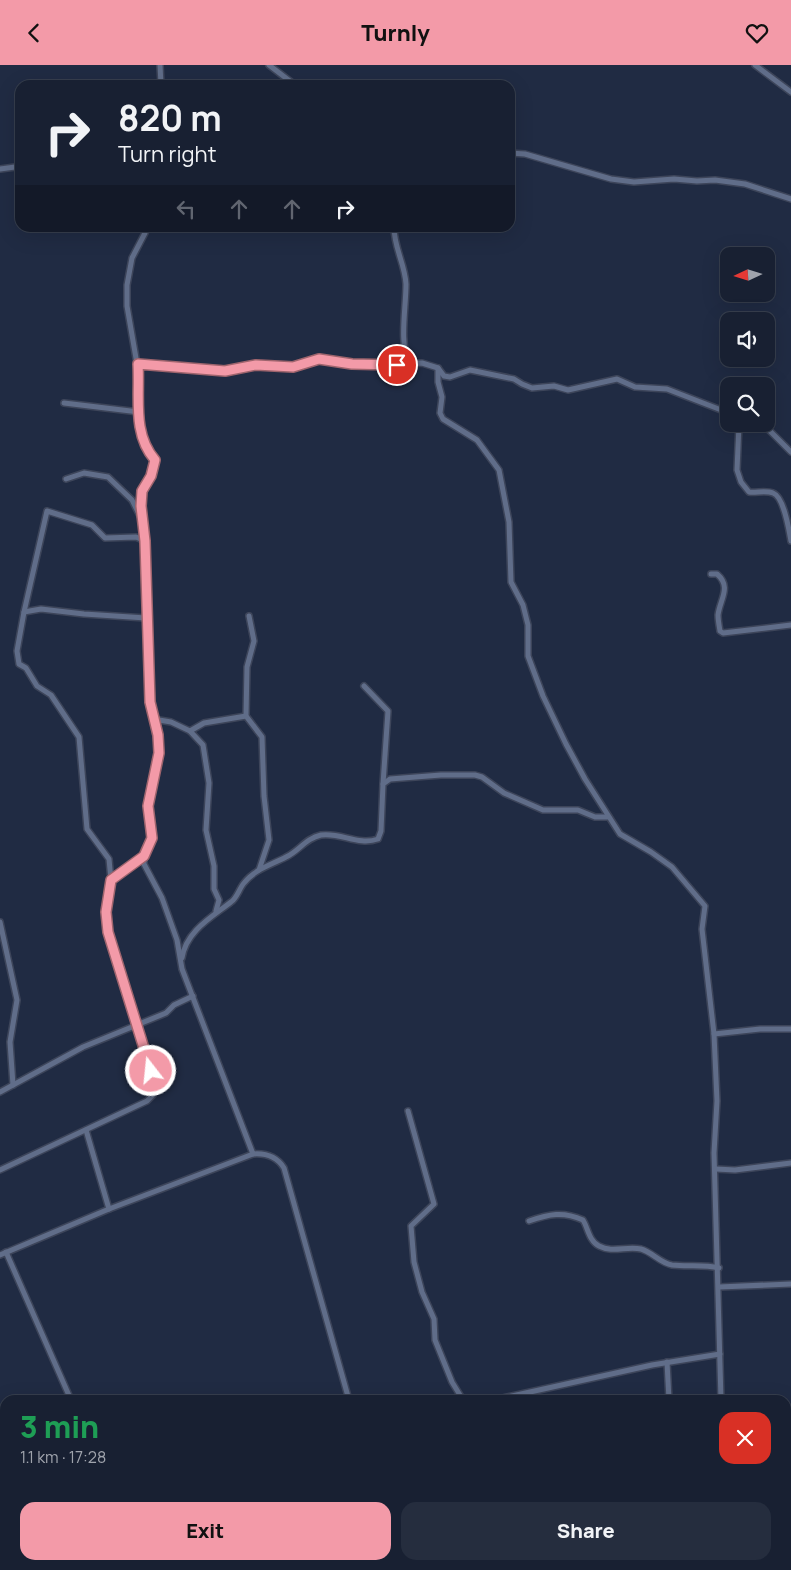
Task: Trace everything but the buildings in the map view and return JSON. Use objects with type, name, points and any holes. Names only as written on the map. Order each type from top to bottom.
[{"type":"street","points":[[160,65],[161,80]]},
{"type":"street","points":[[269,65],[288,80]]},
{"type":"street","points":[[755,65],[791,91]]},
{"type":"street","points":[[515,153],[524,154],[611,179],[634,182],[674,179],[715,180],[745,184],[791,199]]},
{"type":"street","points":[[0,169],[15,167]]},
{"type":"street","points":[[111,880],[144,856],[152,838],[148,806],[159,753],[158,735],[153,719],[146,618],[145,541],[142,519],[142,491],[151,476],[155,460],[145,449],[140,431],[138,364],[127,306],[126,285],[132,258],[145,232]]},
{"type":"street","points":[[395,232],[396,246],[403,262],[406,284],[404,304],[405,326],[402,344],[409,364]]},
{"type":"street","points":[[138,364],[225,371],[256,365],[293,367],[319,359],[352,364],[422,363],[438,368],[444,376],[450,377],[470,369],[508,377],[532,387],[554,386],[568,390],[617,379],[635,387],[668,389],[720,409]]},
{"type":"street","points":[[438,368],[438,382],[442,397],[440,413],[443,419],[477,440],[499,470],[509,522],[511,582],[523,605],[528,625],[528,656],[543,696],[566,744],[585,779],[602,804],[607,817],[620,835],[651,852],[672,867],[705,906],[702,929],[714,1034],[717,1101],[714,1153],[720,1287],[721,1395]]},
{"type":"street","points":[[64,403],[139,412]]},
{"type":"street","points":[[739,432],[737,470],[741,483],[749,492],[773,493],[778,496],[785,513],[791,541]]},
{"type":"street","points":[[771,432],[791,451]]},
{"type":"street","points":[[66,479],[84,473],[108,477],[132,500],[142,519]]},
{"type":"street","points":[[0,1170],[147,1101],[153,1095],[155,1087],[108,932],[106,912],[111,880],[109,859],[88,829],[79,737],[51,695],[36,686],[26,668],[20,664],[17,651],[47,511],[92,525],[106,538],[136,537],[145,541]]},
{"type":"street","points":[[711,574],[717,574],[725,585],[718,614],[720,631],[723,633],[791,625]]},
{"type":"street","points":[[24,612],[41,609],[84,615],[146,618]]},
{"type":"street","points":[[249,616],[254,641],[247,667],[246,715],[262,737],[264,796],[270,841],[259,870]]},
{"type":"street","points":[[181,960],[184,947],[216,912],[233,901],[244,883],[259,870],[288,857],[308,840],[320,835],[335,834],[360,841],[378,839],[381,831],[382,784],[388,711],[364,686]]},
{"type":"street","points":[[190,731],[204,723],[246,715]]},
{"type":"street","points":[[153,719],[171,722],[190,731],[203,745],[209,783],[206,830],[214,866],[214,889],[219,900],[216,912]]},
{"type":"street","points":[[382,784],[390,779],[474,775],[482,777],[504,793],[543,810],[578,810],[595,817],[607,817]]},
{"type":"street","points":[[144,856],[146,872],[162,898],[193,996],[253,1155]]},
{"type":"street","points":[[0,922],[18,1000],[10,1042],[13,1085]]},
{"type":"street","points":[[0,1091],[83,1047],[166,1013],[174,1005],[193,996]]},
{"type":"street","points":[[714,1034],[760,1029],[791,1029]]},
{"type":"street","points":[[408,1111],[434,1204],[411,1226],[414,1262],[422,1293],[434,1319],[435,1339],[452,1383],[460,1395]]},
{"type":"street","points":[[86,1130],[109,1209]]},
{"type":"street","points":[[69,1395],[3,1253],[109,1209],[253,1155],[268,1155],[276,1159],[284,1168],[348,1395]]},
{"type":"street","points":[[716,1169],[735,1170],[791,1163]]},
{"type":"street","points":[[529,1221],[549,1213],[574,1215],[583,1220],[592,1240],[599,1246],[614,1249],[642,1249],[656,1259],[673,1265],[705,1265],[719,1268]]},
{"type":"street","points":[[720,1287],[791,1284]]},
{"type":"street","points":[[517,1395],[667,1362],[720,1354]]},
{"type":"street","points":[[667,1362],[669,1395]]},
{"type":"route","points":[[151,1071],[108,932],[106,912],[111,880],[144,856],[152,838],[148,806],[150,792],[156,775],[159,753],[158,735],[150,702],[151,684],[146,618],[145,541],[141,506],[142,491],[154,469],[155,460],[145,449],[140,431],[138,364],[225,371],[239,370],[256,365],[293,367],[319,359],[352,364],[397,365]]}]
